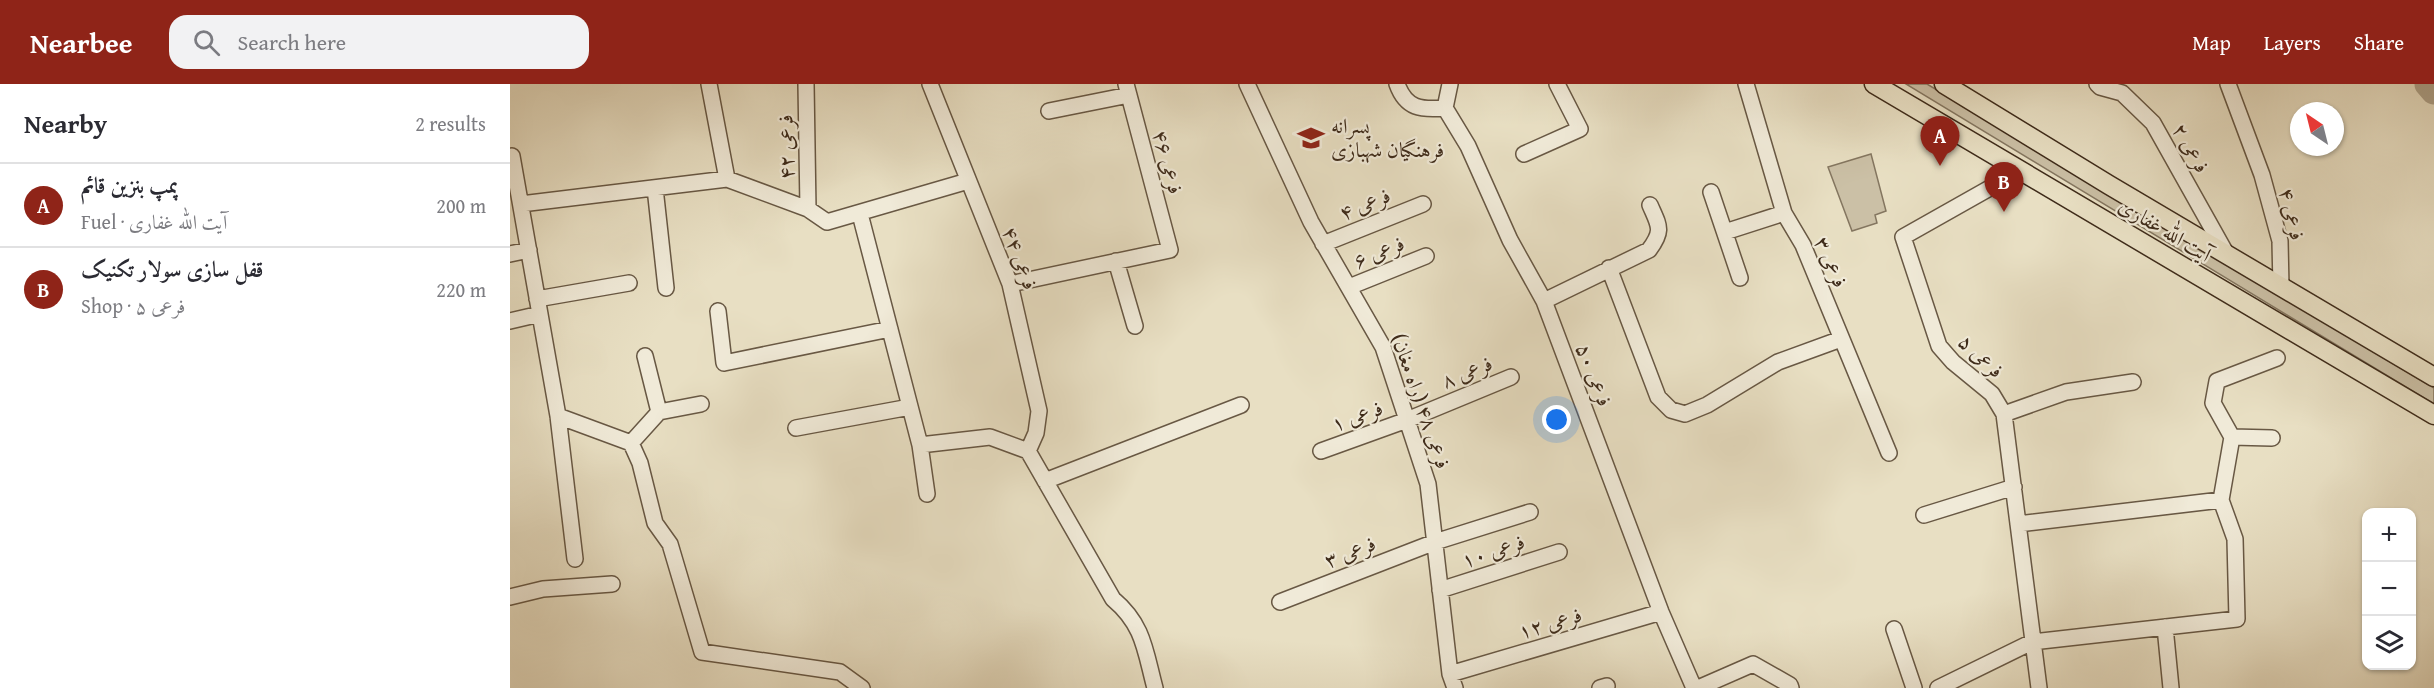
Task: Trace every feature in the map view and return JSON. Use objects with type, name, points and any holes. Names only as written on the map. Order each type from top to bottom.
[{"type":"main road","name":"آیت الله غفاری","points":[[1874,84],[2434,415]]},
{"type":"main road","name":"آیت الله غفاری","points":[[1944,84],[2434,377]]},
{"type":"street","points":[[709,84],[727,179]]},
{"type":"street","name":"فرعی ۴۲","points":[[806,84],[808,209]]},
{"type":"street","name":"فرعی ۴۸ (راه مغان)","points":[[1247,84],[1311,222],[1383,347],[1428,484],[1452,681]]},
{"type":"street","points":[[1397,84],[1401,97],[1421,110],[1445,108],[1450,84]]},
{"type":"street","points":[[1524,154],[1580,129],[1557,84]]},
{"type":"street","name":"فرعی ۳","points":[[1746,84],[1784,213],[1803,245],[1888,453]]},
{"type":"street","name":"فرعی ۲","points":[[2097,84],[2100,87],[2122,93],[2153,123],[2227,255]]},
{"type":"street","name":"فرعی ۴","points":[[2228,84],[2262,175],[2280,240],[2281,287]]},
{"type":"street","name":"فرعی ۴۴","points":[[934,85],[968,181],[1010,284],[1039,411],[1036,433],[1028,452]]},
{"type":"street","points":[[1049,111],[1127,89]]},
{"type":"street","name":"فرعی ۴۶","points":[[1116,261],[1170,250],[1127,89]]},
{"type":"street","name":"فرعی ۵۰","points":[[1445,108],[1468,146],[1510,240],[1544,302],[1661,612],[1696,688]]},
{"type":"street","points":[[511,156],[558,416],[575,559]]},
{"type":"street","name":"فرعی ۵","points":[[2020,171],[1903,237],[1939,345],[1953,362],[1992,394],[2004,414],[2039,688]]},
{"type":"street","points":[[521,204],[727,179],[808,209],[827,222],[968,181]]},
{"type":"street","points":[[655,188],[666,288]]},
{"type":"street","points":[[1711,192],[1740,278]]},
{"type":"street","name":"فرعی ۴","points":[[1323,244],[1423,204]]},
{"type":"street","points":[[1544,302],[1649,250],[1658,238],[1660,227],[1650,205]]},
{"type":"street","points":[[1725,232],[1784,213]]},
{"type":"street","points":[[860,214],[920,446],[927,494]]},
{"type":"street","points":[[510,254],[529,250]]},
{"type":"street","name":"فرعی ۶","points":[[1349,287],[1426,256]]},
{"type":"street","points":[[1010,284],[1116,261],[1135,326]]},
{"type":"street","points":[[1609,268],[1658,397],[1671,410],[1685,414],[1707,405],[1778,362],[1841,339]]},
{"type":"street","points":[[510,321],[539,306],[629,283]]},
{"type":"street","points":[[718,311],[724,363],[890,329]]},
{"type":"street","points":[[645,356],[659,412]]},
{"type":"street","points":[[1938,688],[2032,642],[2237,619],[2235,539],[2221,500],[2232,437],[2213,403],[2217,381],[2277,358]]},
{"type":"street","name":"فرعی ۸","points":[[1407,420],[1510,377]]},
{"type":"street","points":[[2004,414],[2066,392],[2133,382]]},
{"type":"street","points":[[631,443],[659,412],[701,404]]},
{"type":"street","points":[[1045,481],[1241,405]]},
{"type":"street","points":[[796,429],[910,407]]},
{"type":"street","points":[[558,416],[631,443],[640,463],[655,523],[670,544],[702,652],[840,672],[862,688]]},
{"type":"street","name":"فرعی ۱","points":[[1321,451],[1407,420]]},
{"type":"street","points":[[920,446],[990,437],[1028,452],[1113,599],[1130,612],[1140,632],[1155,688]]},
{"type":"street","points":[[2232,437],[2272,438]]},
{"type":"street","points":[[1924,515],[2014,487]]},
{"type":"street","points":[[2018,524],[2221,500]]},
{"type":"street","name":"فرعی ۳","points":[[1280,602],[1435,542],[1530,512]]},
{"type":"street","name":"فرعی ۱۰","points":[[1440,590],[1559,552]]},
{"type":"street","points":[[510,597],[543,589],[612,584]]},
{"type":"street","name":"فرعی ۱۲","points":[[1452,681],[1661,612]]},
{"type":"street","points":[[2165,627],[2171,688]]},
{"type":"street","points":[[1893,629],[1914,688]]},
{"type":"street","points":[[1696,688],[1753,664],[1790,685],[1791,688]]},
{"type":"shaded area","points":[[1906,84],[1927,84],[2434,388],[2434,404]]},
{"type":"shaded area","points":[[1871,154],[1886,211],[1875,215],[1877,223],[1852,231],[1828,167]]},
{"type":"waterway","points":[[2428,84],[2434,91]]},
{"type":"place","name":"پسرانه فرهنگیان شهبازی","points":[[1311,138]]},
{"type":"place","name":"پمپ بنزین قائم","points":[[1940,166]]},
{"type":"place","name":"قفل سازی سولار تکنیک","points":[[2004,212]]}]
